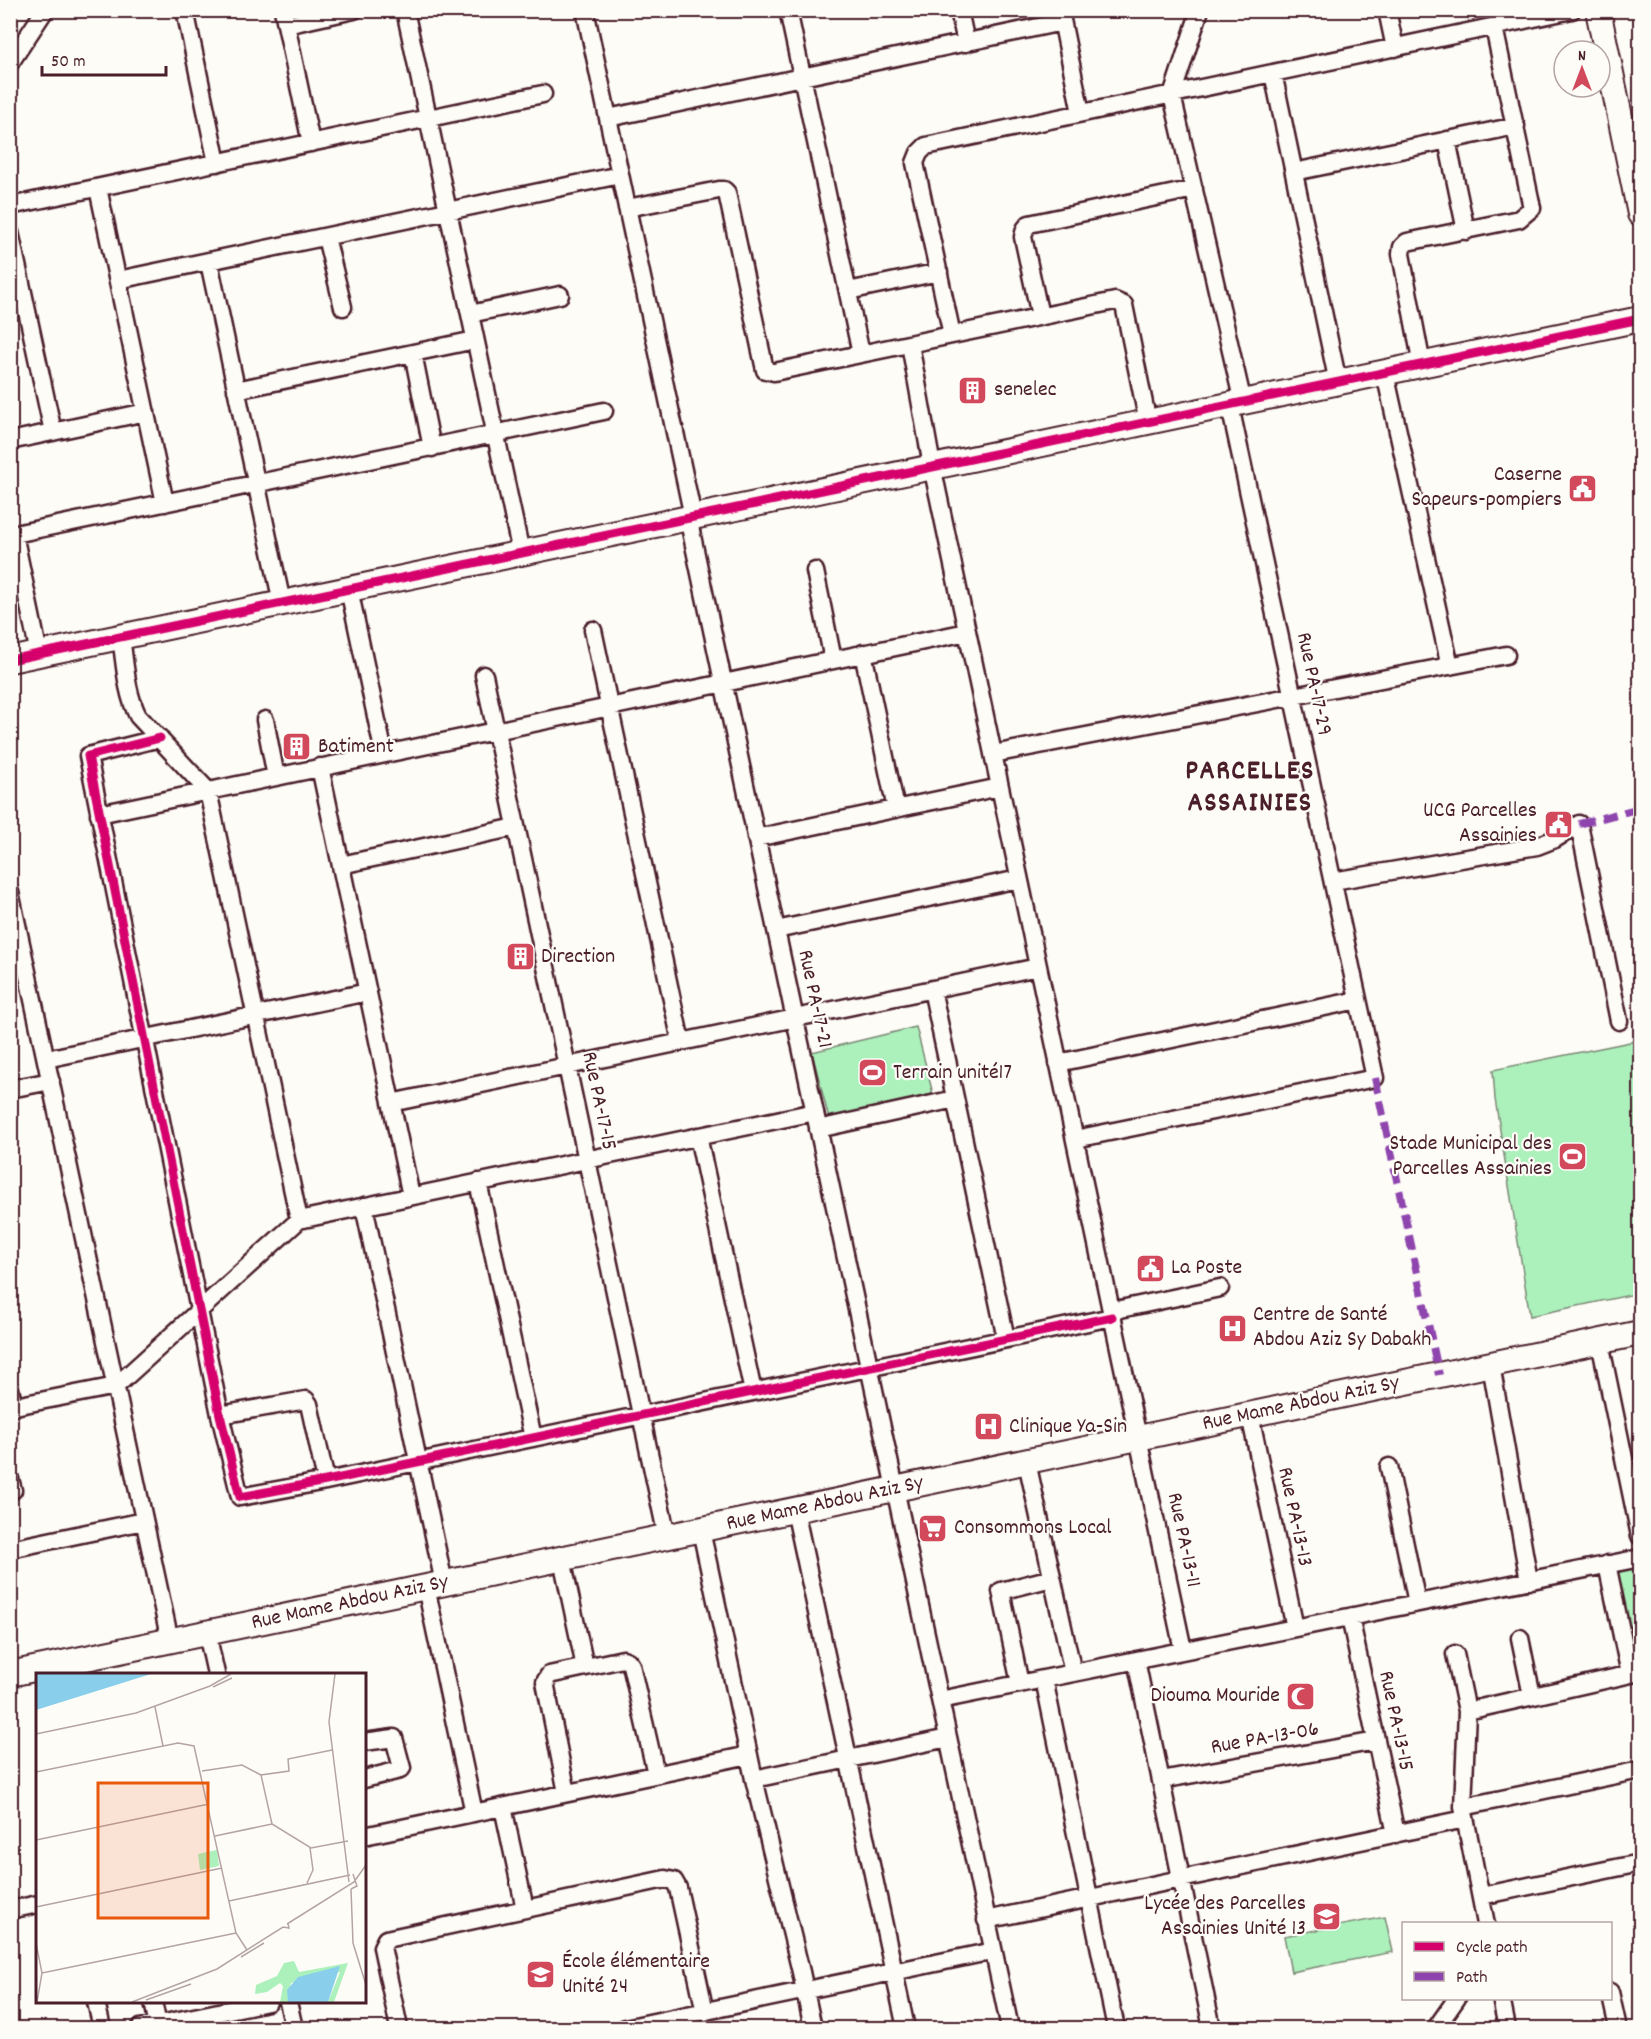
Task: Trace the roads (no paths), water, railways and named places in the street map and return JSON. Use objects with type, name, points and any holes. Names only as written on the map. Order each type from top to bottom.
[{"type":"street","points":[[10,63],[45,10]]},
{"type":"street","points":[[185,10],[217,163]]},
{"type":"street","points":[[311,143],[284,18],[354,10]]},
{"type":"street","points":[[405,10],[521,553]]},
{"type":"street","name":"Rue PA-17-21","points":[[585,10],[691,517],[723,683],[1010,2028]]},
{"type":"street","points":[[788,10],[861,354]]},
{"type":"street","points":[[959,10],[966,43]]},
{"type":"street","points":[[1172,94],[1200,10]]},
{"type":"street","points":[[1387,10],[1395,48]]},
{"type":"street","points":[[952,335],[915,163],[919,153],[926,146],[1572,10]]},
{"type":"street","points":[[1598,10],[1641,214]]},
{"type":"street","points":[[608,118],[966,43],[1061,16],[1081,113]]},
{"type":"street","points":[[1422,365],[1401,254],[1402,247],[1407,242],[1519,219],[1532,208],[1494,27]]},
{"type":"street","points":[[1273,73],[1338,383]]},
{"type":"street","points":[[10,206],[543,94]]},
{"type":"street","name":"Rue PA-17-29","points":[[1075,1139],[1375,1078],[1293,697],[1194,189],[1172,94]]},
{"type":"street","points":[[1294,172],[1516,126]]},
{"type":"street","points":[[1447,140],[1466,231]]},
{"type":"street","points":[[118,280],[620,175]]},
{"type":"street","points":[[98,188],[165,504]]},
{"type":"street","points":[[1040,316],[1023,237],[1024,229],[1029,224],[1194,189]]},
{"type":"street","points":[[627,208],[724,190],[727,193],[765,370],[774,372],[1115,300],[1124,305],[1148,423]]},
{"type":"street","points":[[10,232],[53,432]]},
{"type":"street","points":[[326,237],[344,307]]},
{"type":"street","points":[[209,262],[282,603]]},
{"type":"street","points":[[848,291],[939,272]]},
{"type":"street","points":[[470,314],[560,295]]},
{"type":"street","points":[[10,660],[1641,319]]},
{"type":"street","points":[[236,390],[475,340]]},
{"type":"street","name":"Rue PA-13-11","points":[[910,344],[932,466],[1183,1650]]},
{"type":"street","points":[[413,353],[432,448]]},
{"type":"street","points":[[1385,373],[1450,666]]},
{"type":"street","points":[[39,654],[12,535],[604,411]]},
{"type":"street","points":[[10,441],[146,412]]},
{"type":"street","points":[[814,571],[833,660]]},
{"type":"street","points":[[349,589],[384,754]]},
{"type":"street","points":[[593,630],[681,1042]]},
{"type":"street","points":[[99,814],[967,632]]},
{"type":"street","points":[[121,637],[133,706],[138,716],[208,791],[299,1220]]},
{"type":"street","points":[[863,653],[896,809]]},
{"type":"street","points":[[993,754],[1506,656]]},
{"type":"street","name":"Rue PA-17-15","points":[[484,675],[667,1537]]},
{"type":"street","points":[[265,720],[276,777]]},
{"type":"street","points":[[160,738],[88,756],[220,1415],[240,1497],[1006,1339],[1220,1288]]},
{"type":"street","points":[[320,767],[411,1196]]},
{"type":"street","points":[[756,838],[1000,787]]},
{"type":"street","points":[[1333,881],[1537,846],[1555,839],[1579,824],[1619,1021]]},
{"type":"street","points":[[341,865],[516,827]]},
{"type":"street","points":[[776,930],[1019,879]]},
{"type":"street","points":[[10,892],[170,1641]]},
{"type":"street","points":[[391,1103],[1038,967]]},
{"type":"street","points":[[932,989],[1006,1339]]},
{"type":"street","points":[[46,1059],[368,992]]},
{"type":"street","points":[[1058,1063],[1358,1000]]},
{"type":"street","points":[[10,1089],[51,1081]]},
{"type":"street","points":[[818,1129],[956,1099]]},
{"type":"street","points":[[10,1389],[12,1407],[116,1386],[299,1220],[814,1112]]},
{"type":"street","points":[[698,1136],[753,1392]]},
{"type":"street","points":[[478,1182],[533,1438]]},
{"type":"street","points":[[364,1206],[418,1462],[435,1585],[474,1813]]},
{"type":"street","name":"Rue Mame Abdou Aziz Sy","points":[[10,1674],[66,1669],[207,1633],[1641,1334]]},
{"type":"street","points":[[1600,1342],[1641,1536]]},
{"type":"street","points":[[1491,1365],[1529,1581]]},
{"type":"street","points":[[220,1415],[306,1400],[309,1404],[326,1481]]},
{"type":"street","name":"Rue PA-13-13","points":[[1250,1415],[1295,1628]]},
{"type":"street","points":[[1028,1461],[1073,1673]]},
{"type":"street","points":[[1389,1467],[1417,1603]]},
{"type":"street","points":[[795,1510],[906,2028]]},
{"type":"street","points":[[10,1549],[144,1521]]},
{"type":"street","points":[[701,1530],[754,1779],[813,2028]]},
{"type":"street","points":[[940,1700],[1641,1558]]},
{"type":"street","points":[[562,1559],[585,1667]]},
{"type":"street","points":[[1467,1711],[1635,1673],[1607,1564]]},
{"type":"street","points":[[1020,1684],[1000,1591],[1052,1578]]},
{"type":"street","name":"Rue PA-13-15","points":[[1350,1617],[1396,1834]]},
{"type":"street","points":[[207,1633],[216,1673]]},
{"type":"street","points":[[1520,1638],[1532,1696]]},
{"type":"street","points":[[1455,1654],[1467,1711],[1464,1813],[1486,1922]]},
{"type":"street","points":[[567,1793],[546,1682],[549,1675],[585,1667],[623,1659],[631,1665],[656,1774]]},
{"type":"street","points":[[1136,1660],[1212,2028]]},
{"type":"street","points":[[1044,1679],[1116,2028]]},
{"type":"street","points":[[366,1742],[394,1738],[402,1768],[366,1778]]},
{"type":"street","points":[[754,1779],[948,1738]]},
{"type":"street","name":"Rue PA-13-06","points":[[1161,1780],[1376,1741]]},
{"type":"street","points":[[366,1835],[749,1755]]},
{"type":"street","points":[[986,1920],[1396,1834],[1464,1813],[1641,1770]]},
{"type":"street","points":[[503,1807],[525,1909]]},
{"type":"street","points":[[1481,1896],[1641,1863]]},
{"type":"street","points":[[399,2028],[382,1947],[386,1939],[665,1879],[674,1881],[678,1888],[705,2012]]},
{"type":"street","points":[[10,1910],[36,1904]]},
{"type":"street","points":[[625,2028],[993,1951]]},
{"type":"street","points":[[1612,1997],[1618,2028]]},
{"type":"street","points":[[1436,2028],[1456,2000]]},
{"type":"street","points":[[1501,2000],[1507,2028]]},
{"type":"street","points":[[96,2003],[102,2028]]},
{"type":"street","points":[[153,2003],[158,2025]]},
{"type":"street","points":[[140,2028],[259,2003]]},
{"type":"street","points":[[288,2003],[294,2028]]},
{"type":"place","name":"senelec","points":[[973,390]]},
{"type":"place","name":"Caserne Sapeurs-pompiers","points":[[1583,488]]},
{"type":"place","name":"Batiment","points":[[297,747]]},
{"type":"place","name":"UCG Parcelles Assainies","points":[[1558,824]]},
{"type":"place","name":"Direction","points":[[520,957]]},
{"type":"place","name":"Terrain unité17","points":[[872,1073]]},
{"type":"place","name":"Stade Municipal des Parcelles Assainies","points":[[1573,1157]]},
{"type":"place","name":"La Poste","points":[[1150,1268]]},
{"type":"place","name":"Centre de Santé Abdou Aziz Sy Dabakh","points":[[1232,1328]]},
{"type":"place","name":"Clinique Ya-Sin","points":[[988,1427]]},
{"type":"place","name":"Consommons Local","points":[[933,1528]]},
{"type":"place","name":"Diouma Mouride","points":[[1301,1696]]},
{"type":"place","name":"Lycée des Parcelles Assainies Unité 13","points":[[1327,1917]]},
{"type":"place","name":"École élémentaire Unité 24","points":[[541,1975]]},
{"type":"district","name":"PARCELLES ASSAINIES","points":[[1250,789]]}]
